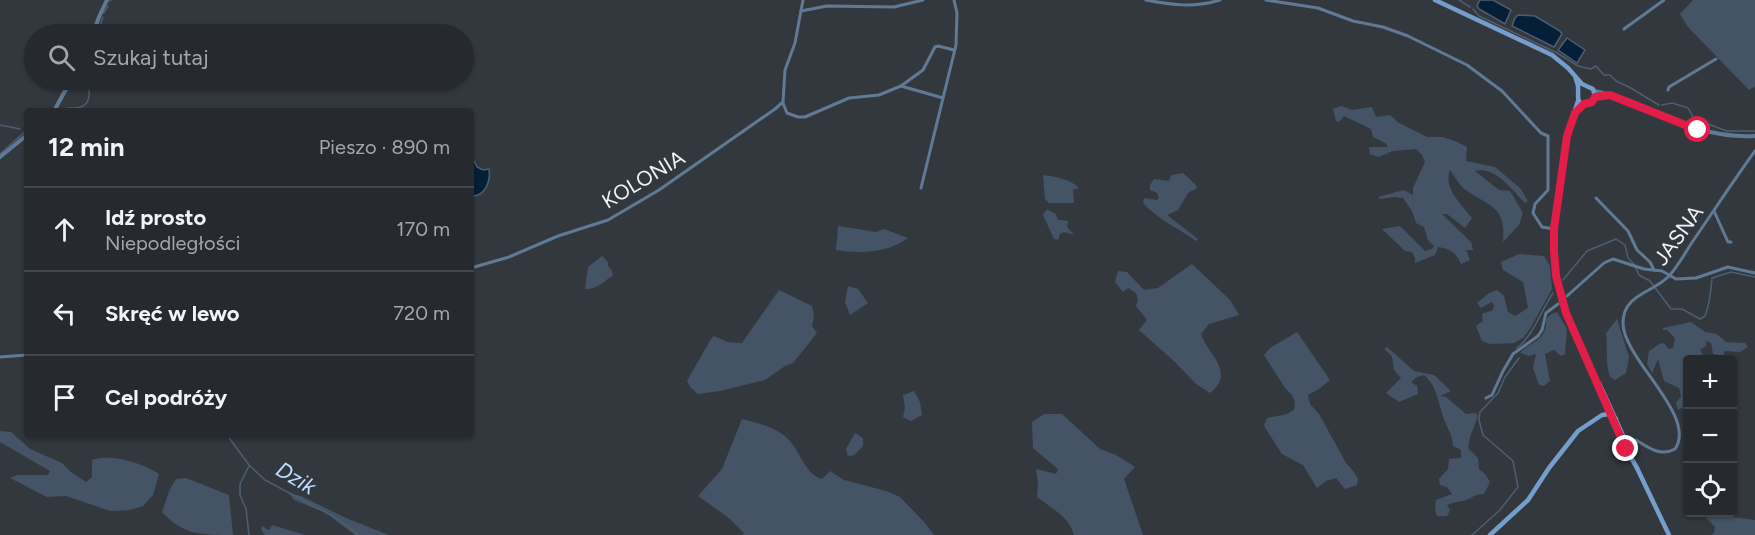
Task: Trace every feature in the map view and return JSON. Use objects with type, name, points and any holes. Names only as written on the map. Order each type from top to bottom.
[{"type":"main road","points":[[1435,0],[1552,55],[1585,86],[1595,91],[1592,102],[1584,104],[1575,113]]},
{"type":"main road","points":[[1575,76],[1578,100],[1567,136],[1554,229],[1554,251],[1560,295],[1611,418],[1669,535]]},
{"type":"main road","points":[[1578,90],[1585,86]]},
{"type":"main road","points":[[1578,100],[1584,104]]},
{"type":"main road","points":[[1593,373],[1611,408],[1611,418]]},
{"type":"main road","points":[[1490,535],[1524,505],[1568,442],[1578,431],[1600,417],[1605,402]]},
{"type":"main road","points":[[1600,417],[1611,418]]},
{"type":"main road","points":[[1588,424],[1611,418]]},
{"type":"street","points":[[97,24],[107,0]]},
{"type":"street","points":[[803,0],[795,43],[785,70],[783,102],[787,113],[798,117],[817,113],[849,98],[879,95],[901,86],[923,70],[936,46],[954,50]]},
{"type":"street","points":[[801,11],[827,6],[894,7],[923,0]]},
{"type":"street","points":[[921,188],[956,45],[957,13],[954,0]]},
{"type":"street","points":[[1146,0],[1184,6],[1197,6],[1220,0]]},
{"type":"street","points":[[1266,0],[1318,8],[1353,21],[1383,27],[1408,36],[1467,65],[1502,91],[1540,133],[1548,136],[1548,190],[1535,204],[1533,210],[1535,218],[1542,227],[1554,229]]},
{"type":"street","points":[[1624,29],[1664,0]]},
{"type":"street","points":[[1668,90],[1669,87],[1716,59]]},
{"type":"street","points":[[901,86],[943,98]]},
{"type":"street","points":[[56,108],[65,90]]},
{"type":"street","points":[[1595,91],[1698,130],[1728,136],[1755,136]]},
{"type":"street","points":[[1595,97],[1610,95]]},
{"type":"street","name":"KOLONIA","points":[[474,267],[608,220],[659,190],[783,102]]},
{"type":"street","points":[[0,157],[24,137]]},
{"type":"street","name":"JASNA","points":[[1636,440],[1648,448],[1665,452],[1675,449],[1680,438],[1676,419],[1670,406],[1628,344],[1623,327],[1624,313],[1640,294],[1669,276],[1755,151]]},
{"type":"street","points":[[1596,198],[1628,231],[1638,250],[1650,262],[1654,270]]},
{"type":"street","points":[[1714,211],[1728,242],[1731,242]]},
{"type":"street","points":[[1567,296],[1610,259],[1616,258],[1638,267],[1662,271],[1676,279],[1696,278],[1728,267],[1755,273]]},
{"type":"street","points":[[1486,398],[1492,395],[1513,354],[1538,336],[1542,330],[1546,312],[1558,304]]},
{"type":"street","points":[[0,357],[24,355]]},
{"type":"shaded area","points":[[1480,0],[1493,0],[1511,10],[1505,24],[1479,9],[1477,6]]},
{"type":"shaded area","points":[[1693,0],[1755,0],[1755,86],[1749,90],[1688,27],[1680,14]]},
{"type":"shaded area","points":[[1518,15],[1535,16],[1560,31],[1562,34],[1554,47],[1512,26]]},
{"type":"shaded area","points":[[1567,38],[1585,50],[1577,63],[1558,50]]},
{"type":"shaded area","points":[[1341,106],[1352,110],[1372,107],[1376,117],[1390,115],[1399,123],[1427,137],[1443,137],[1467,147],[1466,161],[1495,167],[1520,188],[1528,201],[1525,203],[1497,176],[1483,170],[1475,171],[1499,190],[1510,191],[1523,213],[1519,225],[1503,242],[1502,219],[1498,212],[1461,186],[1450,170],[1448,177],[1451,189],[1472,218],[1465,228],[1447,214],[1442,214],[1471,242],[1473,250],[1466,250],[1470,260],[1461,264],[1452,252],[1438,247],[1435,255],[1415,263],[1412,252],[1405,251],[1382,229],[1400,226],[1425,251],[1434,246],[1428,240],[1424,227],[1416,223],[1412,211],[1403,198],[1380,199],[1378,197],[1404,190],[1413,195],[1413,188],[1425,162],[1422,155],[1416,149],[1393,151],[1378,157],[1370,154],[1369,147],[1387,147],[1387,144],[1373,137],[1371,129],[1344,116],[1339,122],[1336,121],[1333,109]]},
{"type":"shaded area","points":[[474,161],[477,167],[483,170],[489,169],[488,183],[474,196]]},
{"type":"shaded area","points":[[1183,173],[1197,188],[1188,193],[1178,210],[1167,215],[1198,239],[1196,241],[1161,219],[1143,203],[1144,198],[1157,200],[1159,197],[1157,193],[1150,190],[1154,179],[1169,181],[1171,175]]},
{"type":"shaded area","points":[[1043,175],[1076,185],[1079,188],[1073,190],[1074,203],[1049,203],[1045,199]]},
{"type":"shaded area","points":[[1047,209],[1056,214],[1058,220],[1068,221],[1067,227],[1074,235],[1064,232],[1060,234],[1058,240],[1054,239],[1043,215]]},
{"type":"shaded area","points":[[838,226],[876,232],[884,229],[908,238],[892,247],[874,251],[836,250]]},
{"type":"shaded area","points":[[1519,254],[1544,256],[1550,266],[1552,289],[1523,338],[1514,343],[1490,344],[1482,341],[1476,326],[1483,321],[1482,314],[1493,310],[1494,305],[1492,302],[1481,308],[1477,303],[1489,293],[1497,290],[1504,296],[1508,312],[1515,316],[1528,308],[1523,282],[1503,270],[1501,262]]},
{"type":"shaded area","points":[[602,256],[608,262],[613,275],[597,287],[585,289],[588,267]]},
{"type":"shaded area","points":[[1192,264],[1230,300],[1239,315],[1209,324],[1201,334],[1221,370],[1218,385],[1210,393],[1196,384],[1139,330],[1147,320],[1136,306],[1138,300],[1136,293],[1128,288],[1123,292],[1115,282],[1118,271],[1127,272],[1144,290],[1158,288]]},
{"type":"shaded area","points":[[848,286],[858,289],[868,303],[850,315],[845,302]]},
{"type":"shaded area","points":[[779,290],[812,306],[814,317],[812,326],[817,333],[793,363],[765,380],[698,394],[687,381],[711,339],[714,336],[727,342],[742,343]]},
{"type":"shaded area","points":[[1557,312],[1567,329],[1565,354],[1561,356],[1554,350],[1545,354],[1550,381],[1544,386],[1539,385],[1533,368],[1536,354],[1529,356],[1520,353],[1541,337],[1547,319]]},
{"type":"shaded area","points":[[1617,319],[1629,357],[1626,373],[1615,380],[1610,377],[1608,371],[1606,333]]},
{"type":"shaded area","points":[[1691,322],[1705,332],[1717,334],[1726,342],[1745,343],[1748,347],[1740,352],[1725,351],[1723,355],[1718,355],[1713,354],[1711,343],[1706,341],[1706,346],[1700,350],[1703,355],[1683,355],[1683,407],[1678,410],[1676,403],[1681,396],[1679,388],[1664,381],[1658,359],[1652,373],[1647,364],[1649,351],[1661,343],[1665,344],[1668,349],[1673,348],[1675,338],[1663,328]]},
{"type":"shaded area","points":[[1297,332],[1330,380],[1308,395],[1310,404],[1319,414],[1346,463],[1354,472],[1358,479],[1357,485],[1345,489],[1336,478],[1326,481],[1317,488],[1303,465],[1282,454],[1264,426],[1267,418],[1287,414],[1294,410],[1295,402],[1264,355],[1270,348]]},
{"type":"shaded area","points":[[1387,347],[1414,371],[1434,375],[1451,391],[1440,396],[1446,397],[1466,414],[1476,413],[1478,416],[1468,448],[1478,458],[1479,469],[1490,482],[1484,494],[1447,505],[1450,510],[1447,516],[1437,516],[1435,510],[1436,500],[1452,494],[1447,487],[1440,485],[1439,479],[1448,469],[1449,459],[1461,458],[1461,450],[1453,446],[1433,386],[1424,375],[1411,382],[1417,386],[1418,394],[1399,402],[1386,393],[1401,378],[1394,370],[1392,356],[1384,349]]},
{"type":"shaded area","points":[[914,391],[920,402],[922,415],[911,421],[903,417],[905,408],[903,395]]},
{"type":"shaded area","points":[[1044,414],[1062,414],[1100,449],[1116,455],[1135,467],[1124,479],[1143,535],[1074,535],[1072,528],[1064,518],[1037,497],[1036,469],[1056,474],[1058,469],[1033,448],[1032,422]]},
{"type":"shaded area","points":[[742,419],[779,432],[793,445],[811,473],[822,479],[830,471],[844,480],[900,497],[934,535],[742,535],[744,533],[729,518],[698,496],[722,469]]},
{"type":"shaded area","points":[[0,431],[11,432],[30,449],[62,463],[86,482],[92,477],[92,460],[99,458],[117,458],[145,466],[159,474],[153,495],[143,506],[130,510],[110,511],[66,496],[47,497],[10,478],[18,475],[48,475],[50,471],[0,442]]},
{"type":"shaded area","points":[[855,433],[863,438],[863,446],[854,455],[848,456],[846,449]]},
{"type":"shaded area","points":[[186,478],[229,495],[233,535],[193,532],[177,525],[162,512],[176,479]]},
{"type":"shaded area","points":[[289,493],[301,496],[346,518],[389,535],[355,535],[326,513],[294,500]]},
{"type":"shaded area","points":[[1706,517],[1755,520],[1755,535],[1711,535],[1715,527]]},
{"type":"shaded area","points":[[272,525],[305,535],[265,535],[261,529],[262,526],[269,530]]},
{"type":"waterway","points":[[1459,0],[1470,7]]},
{"type":"waterway","name":"Dzik","points":[[104,13],[108,6]]},
{"type":"waterway","points":[[1473,9],[1479,16],[1557,53],[1578,66],[1591,69],[1596,66],[1604,75],[1610,75],[1616,81],[1659,105]]},
{"type":"waterway","name":"Dzik","points":[[101,24],[103,17]]},
{"type":"waterway","name":"Dzik","points":[[75,108],[85,105],[89,90]]},
{"type":"waterway","points":[[1662,105],[1672,103],[1688,108],[1696,122],[1703,125],[1708,124],[1727,131],[1755,131]]},
{"type":"waterway","name":"Dzik","points":[[66,108],[75,108]]},
{"type":"waterway","points":[[0,125],[20,129]]},
{"type":"waterway","points":[[0,154],[24,133]]},
{"type":"waterway","points":[[1563,280],[1587,251],[1616,239],[1625,245],[1628,258],[1639,275],[1650,281],[1671,309],[1682,309],[1700,319],[1705,316],[1708,307],[1712,278],[1731,272],[1755,277]]},
{"type":"waterway","points":[[1517,348],[1533,329],[1553,293]]},
{"type":"waterway","points":[[1472,535],[1499,511],[1518,487],[1513,461],[1483,435],[1479,420],[1480,412],[1498,393],[1505,377],[1519,358]]},
{"type":"waterway","name":"Dzik","points":[[229,438],[249,465],[265,480],[336,518],[359,535]]},
{"type":"waterway","points":[[249,466],[240,484],[240,495],[246,509],[249,535]]},
{"type":"route","points":[[1626,449],[1570,323],[1556,276],[1554,229],[1567,136],[1575,113],[1584,104],[1592,102],[1595,97],[1610,95],[1698,130]]}]
